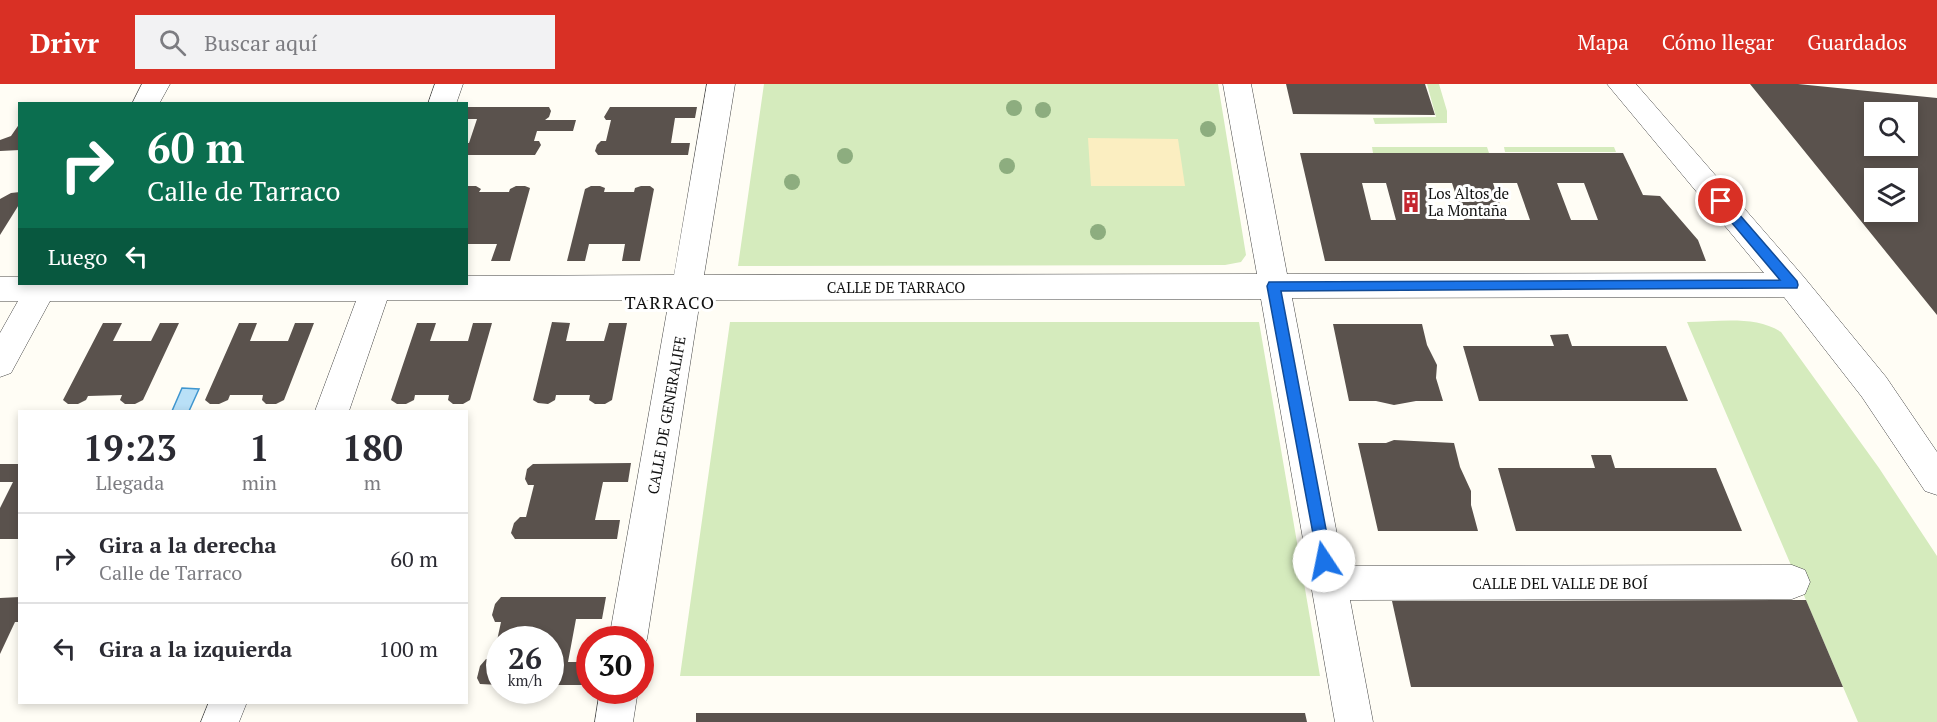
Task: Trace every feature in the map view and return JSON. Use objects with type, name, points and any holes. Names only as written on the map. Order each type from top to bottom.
[{"type":"street","points":[[146,102],[156,84]]},
{"type":"street","points":[[443,102],[449,84]]},
{"type":"street","name":"CALLE DE GENERALIFE","points":[[630,626],[721,84]]},
{"type":"street","points":[[1237,84],[1354,722]]},
{"type":"street","points":[[1621,84],[1792,285],[1874,387],[1937,480]]},
{"type":"street","name":"CALLE DE TARRACO","points":[[0,289],[43,286],[1792,285]]},
{"type":"street","points":[[0,363],[43,286]]},
{"type":"street","points":[[332,410],[376,286]]},
{"type":"street","name":"CALLE DEL VALLE DE BOÍ","points":[[1328,583],[1792,582]]},
{"type":"street","points":[[220,722],[227,704]]},
{"type":"street","points":[[614,722],[617,704]]},
{"type":"green space","points":[[764,84],[1218,84],[1246,255],[1241,262],[1225,265],[738,266]]},
{"type":"green space","points":[[1427,84],[1439,84],[1447,111],[1447,123],[1375,124],[1373,118],[1436,117]]},
{"type":"green space","points":[[1372,147],[1487,147],[1489,153],[1373,153]]},
{"type":"green space","points":[[1504,147],[1614,147],[1616,152],[1505,152]]},
{"type":"green space","points":[[1748,321],[1760,323],[1781,332],[1879,468],[1937,556],[1937,722],[1858,722],[1687,322]]},
{"type":"green space","points":[[730,322],[1259,322],[1320,676],[680,676]]},
{"type":"sand","points":[[1088,138],[1178,139],[1185,186],[1091,186]]},
{"type":"water","points":[[182,388],[199,389],[189,410],[172,410]]},
{"type":"building","points":[[1286,84],[1425,84],[1435,115],[1293,114]]},
{"type":"building","points":[[1750,84],[1798,84],[1937,98],[1937,315]]},
{"type":"building","points":[[468,107],[549,107],[551,111],[545,120],[576,120],[573,131],[537,131],[534,141],[539,141],[541,145],[535,155],[468,155],[468,143],[477,119],[468,119]]},
{"type":"building","points":[[610,107],[697,107],[695,118],[675,118],[671,143],[690,143],[688,155],[598,155],[595,151],[597,145],[601,141],[606,141],[611,120],[606,120],[604,117]]},
{"type":"building","points":[[18,126],[18,150],[0,151],[0,140],[11,136]]},
{"type":"building","points":[[1300,153],[1623,153],[1643,195],[1660,196],[1698,240],[1706,261],[1325,261]],"holes":[[[1362,183],[1386,183],[1396,220],[1371,220]],[[1426,183],[1452,183],[1464,220],[1437,220]],[[1493,183],[1517,183],[1530,220],[1505,220]],[[1557,183],[1584,183],[1598,220],[1571,220]]]},
{"type":"building","points":[[468,186],[476,186],[481,189],[479,192],[509,192],[516,186],[530,188],[510,261],[491,261],[497,244],[468,244]]},
{"type":"building","points":[[591,186],[605,188],[604,192],[634,192],[635,188],[641,186],[650,186],[654,189],[640,261],[622,261],[625,244],[589,244],[585,261],[567,261],[585,189]]},
{"type":"building","points":[[18,192],[18,206],[0,235],[0,199]]},
{"type":"building","points":[[552,322],[570,323],[566,341],[604,341],[609,323],[627,323],[612,400],[605,404],[595,404],[589,400],[590,395],[556,395],[555,400],[548,404],[533,400]]},
{"type":"building","points":[[103,323],[122,323],[113,341],[151,341],[160,323],[179,323],[143,400],[135,404],[125,404],[120,400],[122,395],[88,396],[86,400],[78,404],[68,404],[63,400]]},
{"type":"building","points":[[239,323],[257,323],[250,341],[288,341],[295,323],[314,323],[284,400],[276,404],[266,404],[262,400],[263,395],[230,395],[228,400],[219,404],[210,404],[205,400]]},
{"type":"building","points":[[417,323],[436,323],[430,341],[468,341],[473,323],[492,323],[470,400],[463,404],[453,404],[448,400],[449,395],[415,395],[414,400],[406,404],[397,404],[391,400]]},
{"type":"building","points":[[1333,324],[1422,324],[1427,345],[1437,365],[1436,378],[1443,401],[1416,401],[1394,405],[1376,401],[1349,401]]},
{"type":"building","points":[[1568,334],[1572,346],[1666,346],[1688,401],[1479,401],[1463,346],[1554,346],[1550,335]]},
{"type":"building","points":[[1394,440],[1454,443],[1460,467],[1471,491],[1471,505],[1478,531],[1378,531],[1358,443],[1386,443]]},
{"type":"building","points":[[1591,455],[1611,455],[1615,468],[1716,468],[1742,531],[1516,531],[1498,468],[1595,468]]},
{"type":"building","points":[[631,463],[628,482],[603,482],[595,520],[620,520],[617,539],[515,539],[511,533],[514,523],[520,517],[526,517],[534,485],[528,485],[525,479],[527,469],[533,464]]},
{"type":"building","points":[[0,464],[18,464],[18,539],[0,539],[0,508],[13,482],[0,482]]},
{"type":"building","points":[[18,597],[18,622],[15,622],[0,654],[0,598]]},
{"type":"building","points":[[501,597],[606,597],[602,619],[576,619],[568,662],[576,662],[576,685],[564,685],[564,626],[500,626],[501,622],[495,622],[492,615],[495,604]]},
{"type":"building","points":[[1806,600],[1843,687],[1411,687],[1392,601]]},
{"type":"building","points":[[486,659],[486,684],[480,684],[477,678],[480,666]]},
{"type":"building","points":[[696,713],[1305,713],[1307,722],[696,722]]},
{"type":"place","name":"Los Altos de La Montaña","points":[[1411,202]]},
{"type":"district","name":"TARRACO","points":[[670,302]]},
{"type":"route","points":[[1324,561],[1274,286],[1792,285],[1721,201]]}]
